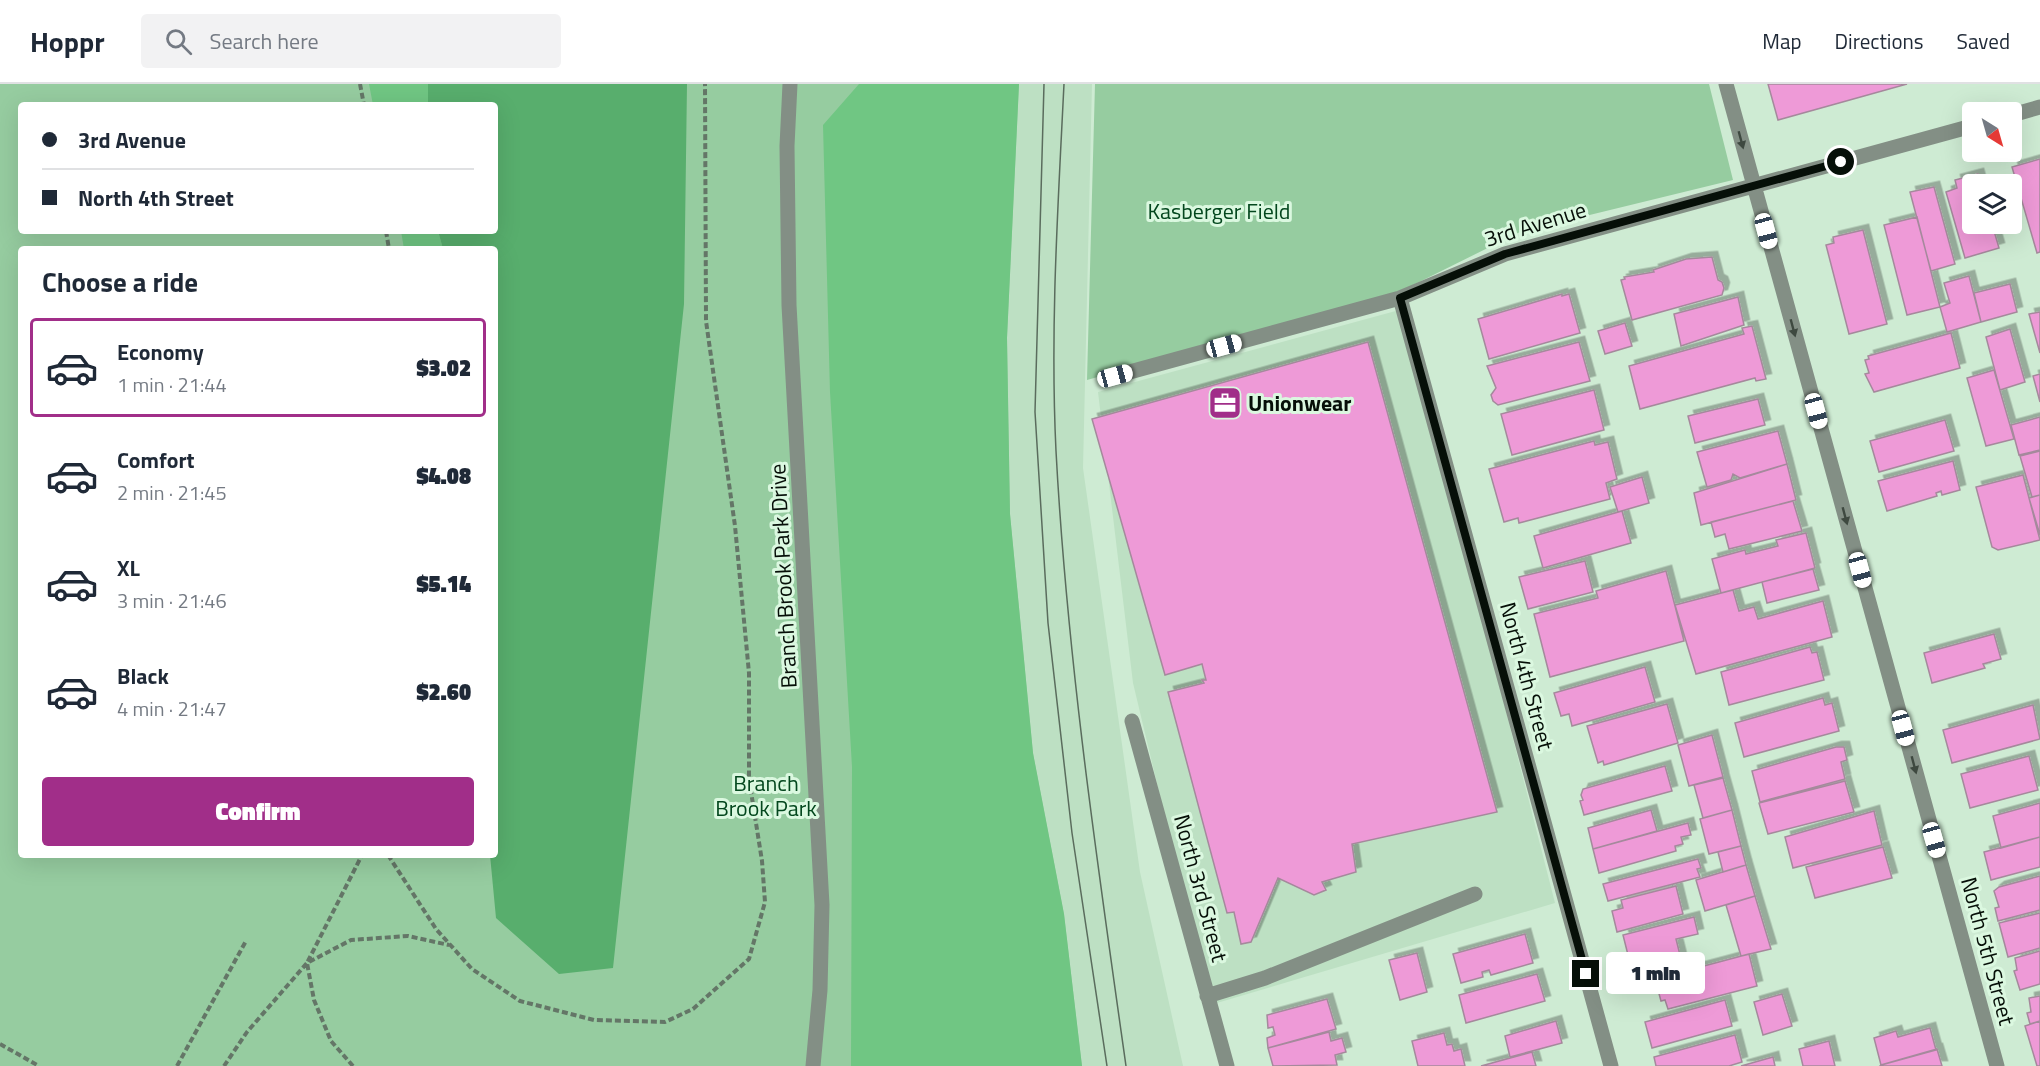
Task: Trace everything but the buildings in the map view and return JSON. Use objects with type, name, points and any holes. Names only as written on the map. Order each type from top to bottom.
[{"type":"street","name":"Branch Brook Park Drive","points":[[790,84],[787,146],[789,305],[822,905],[820,990],[813,1066]]},
{"type":"street","name":"North 5th Street","points":[[1726,84],[1997,1066]]},
{"type":"street","points":[[2022,112],[2040,107]]},
{"type":"street","name":"3rd Avenue","points":[[1115,376],[1400,298],[1505,254],[1962,129]]},
{"type":"street","name":"North 4th Street","points":[[1400,298],[1611,1066]]},
{"type":"street","name":"North 3rd Street","points":[[1132,721],[1227,1066]]},
{"type":"street","points":[[1208,996],[1265,978],[1475,894]]},
{"type":"path","points":[[360,84],[363,102]]},
{"type":"path","points":[[390,858],[436,929],[472,969],[520,1001],[594,1020],[664,1022],[693,1010],[749,959],[765,902],[762,861],[749,779],[749,673],[735,526],[706,321],[705,84]]},
{"type":"path","points":[[224,1066],[247,1032],[307,963],[360,858]]},
{"type":"path","points":[[307,963],[351,940],[408,936],[451,945]]},
{"type":"path","points":[[177,1066],[246,941]]},
{"type":"path","points":[[307,963],[314,1000],[331,1041],[353,1066]]},
{"type":"path","points":[[0,1044],[39,1066]]},
{"type":"shaded area","points":[[369,84],[428,84],[428,102],[372,102]]},
{"type":"shaded area","points":[[428,84],[687,84],[684,304],[613,968],[559,974],[496,918],[490,858],[498,858],[498,246],[442,246],[439,234],[498,234],[498,102],[428,102]]},
{"type":"shaded area","points":[[859,84],[1019,84],[1007,338],[1010,514],[1033,753],[1064,914],[1082,1066],[851,1066],[852,767],[830,392],[823,125]]},
{"type":"shaded area","points":[[1019,84],[1092,84],[1083,468],[1140,872],[1183,1066],[1082,1066],[1064,914],[1033,753],[1010,514],[1007,338]]},
{"type":"shaded area","points":[[402,234],[439,234],[442,246],[404,246]]},
{"type":"shaded area","points":[[1403,309],[1555,903],[1210,1005],[1133,683],[1098,392]]},
{"type":"green space","name":"Branch Brook Park","points":[[0,84],[1019,84],[1007,338],[1010,514],[1033,753],[1064,914],[1082,1066],[0,1066]]},
{"type":"green space","name":"Kasberger Field","points":[[1095,84],[1709,84],[1733,180],[1520,232],[1399,292],[1087,380]]},
{"type":"tram line","points":[[1044,84],[1035,412],[1048,623],[1072,833],[1107,1066]]},
{"type":"tram line","points":[[1064,84],[1054,313],[1056,451],[1075,682],[1126,1066]]},
{"type":"place","name":"Unionwear","points":[[1225,403]]},
{"type":"route","points":[[1586,974],[1400,298],[1505,254],[1841,162]]}]
